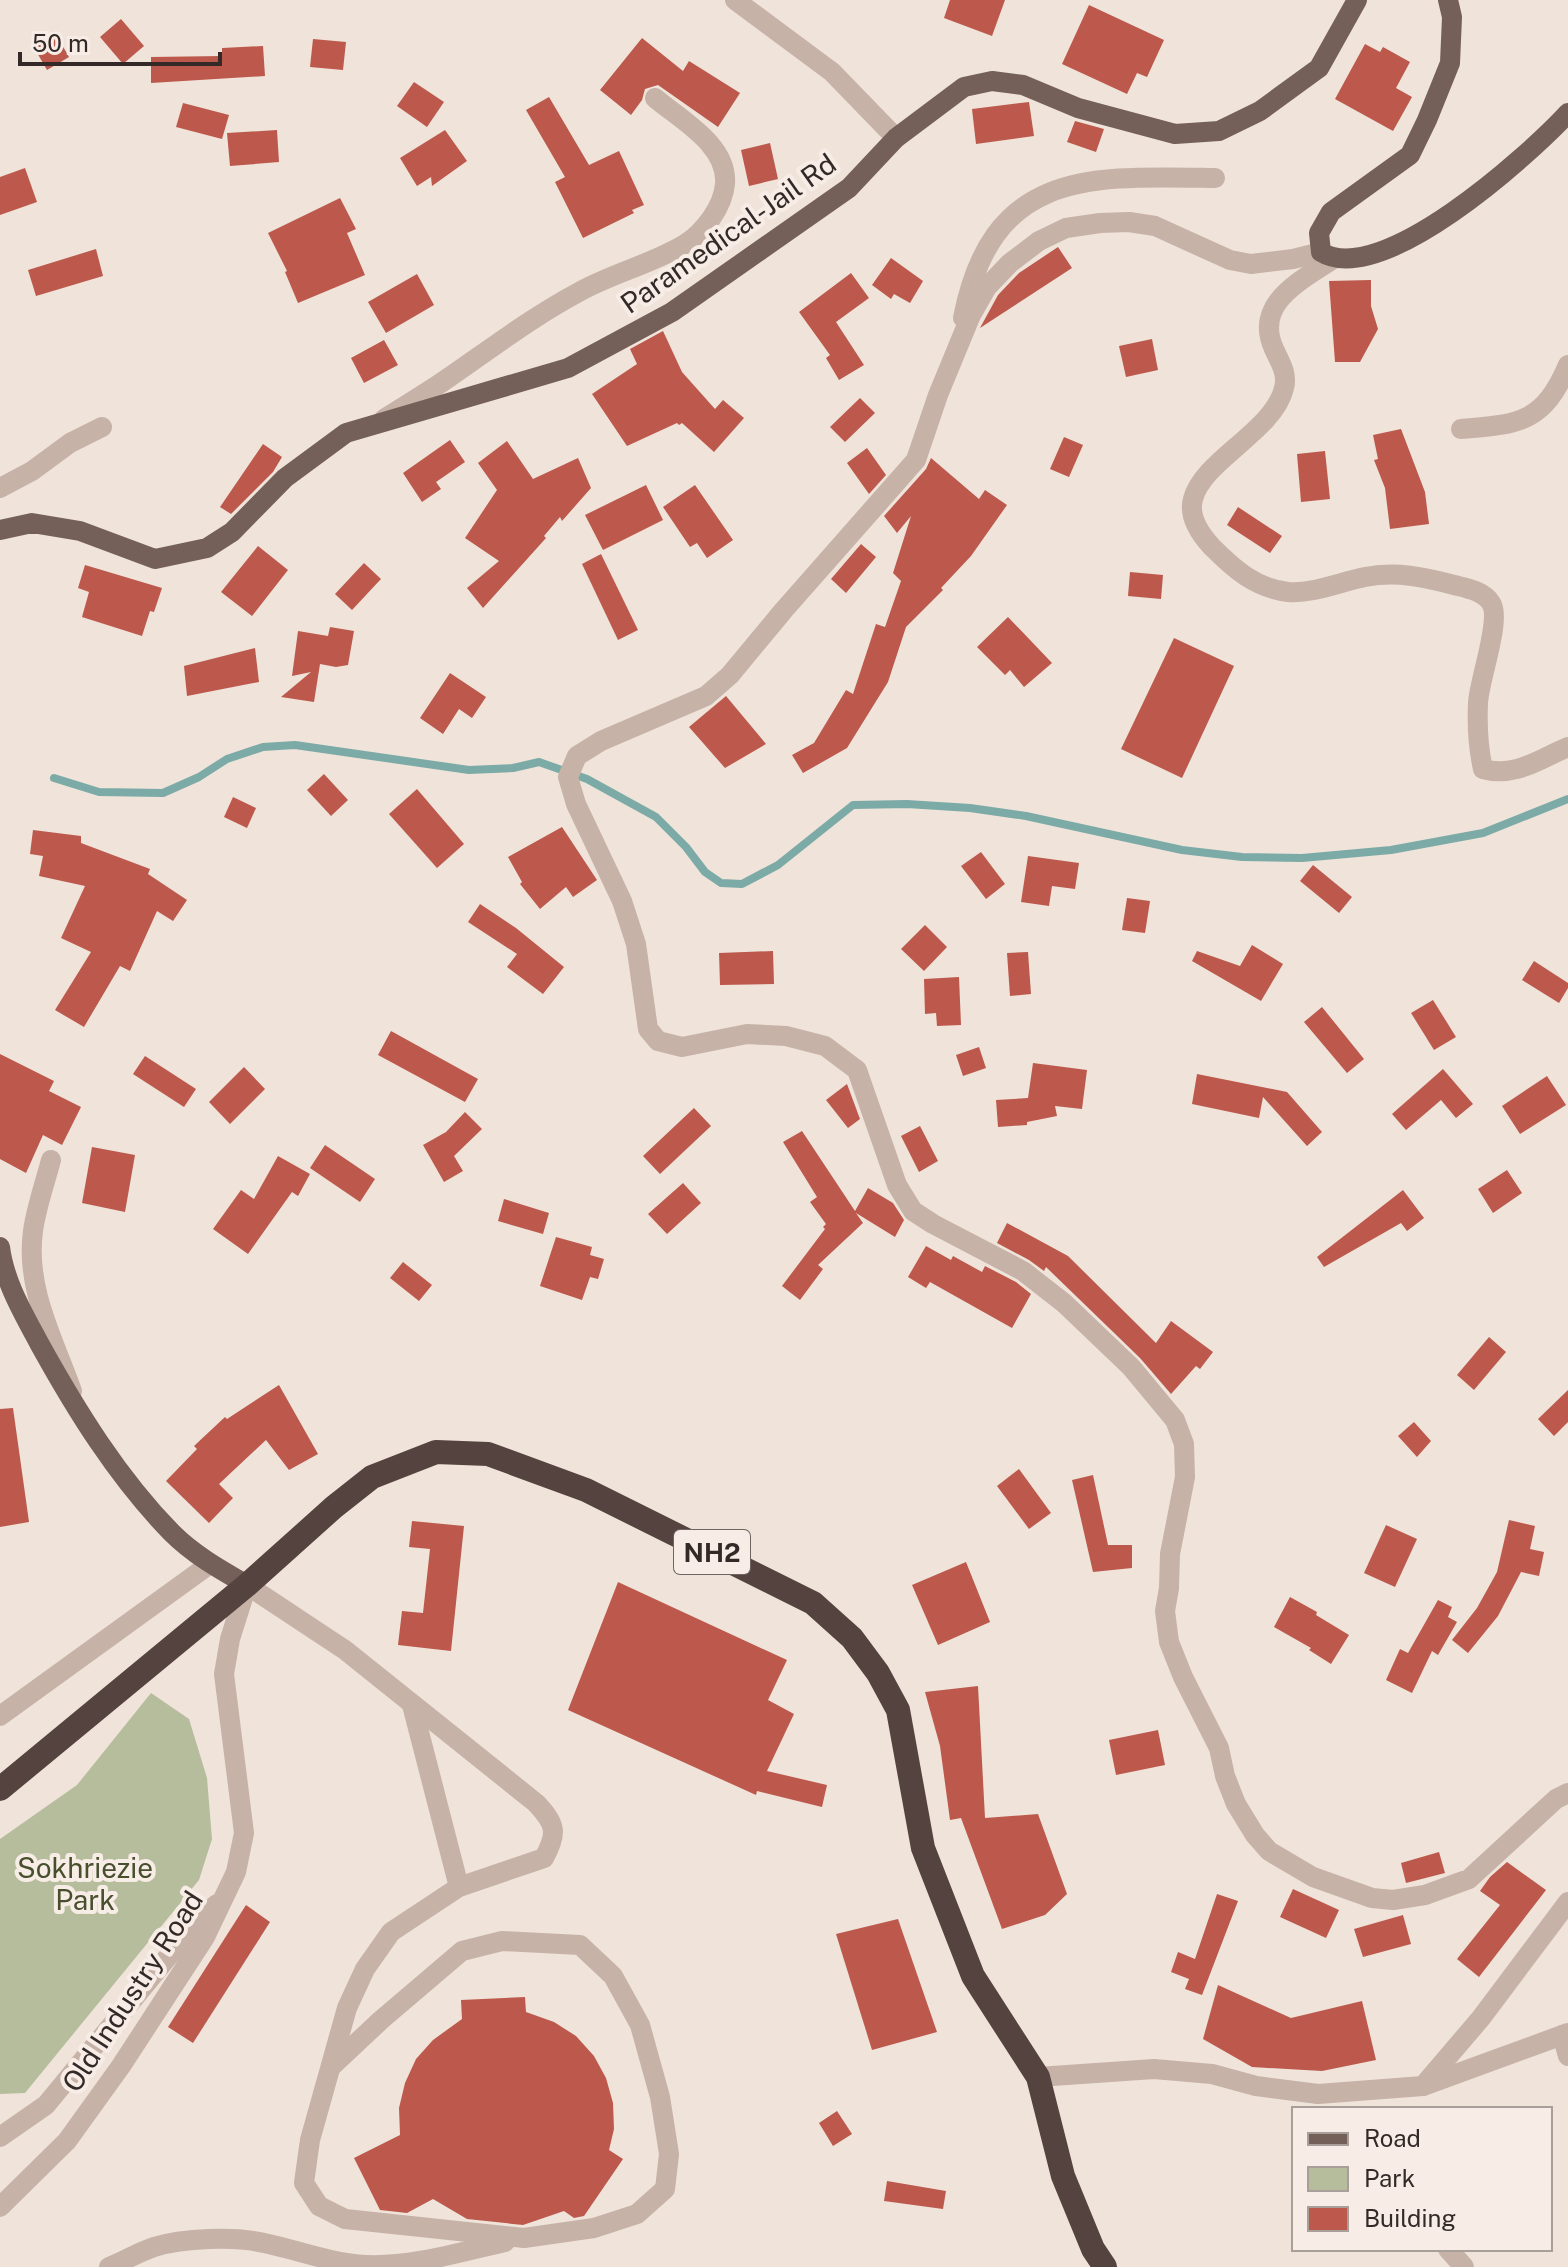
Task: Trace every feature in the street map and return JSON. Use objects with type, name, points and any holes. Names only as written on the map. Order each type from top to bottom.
[{"type":"highway","name":"NH2","points":[[0,1789],[247,1585],[372,1477],[436,1452],[488,1454],[586,1490],[813,1603],[852,1638],[878,1673],[898,1710],[928,1862],[973,1976],[1038,2077],[1063,2176],[1093,2249],[1105,2267]]},
{"type":"main road","name":"Paramedical-Jail Rd","points":[[0,530],[32,523],[80,531],[155,559],[207,548],[232,532],[285,478],[346,433],[568,368],[672,312],[849,188],[896,138],[964,87],[992,81],[1023,85],[1078,108],[1175,134],[1219,131],[1260,111],[1319,68],[1357,0]]},
{"type":"main road","points":[[1448,0],[1452,17],[1450,63],[1427,120],[1410,155],[1331,212],[1319,233],[1327,256],[1354,260],[1416,237],[1499,176],[1544,139],[1568,113]]},
{"type":"main road","points":[[0,1247],[18,1304],[63,1387],[129,1485],[174,1535],[210,1564],[247,1585]]},
{"type":"street","points":[[735,0],[832,72],[896,138]]},
{"type":"street","points":[[374,425],[541,314],[581,290],[687,243],[707,224],[719,205],[725,185],[723,163],[714,148],[655,98]]},
{"type":"street","points":[[957,346],[968,290],[986,247],[1006,219],[1031,199],[1058,188],[1106,180],[1215,178]]},
{"type":"street","points":[[1327,256],[1251,264],[1230,260],[1155,226],[1114,222],[1066,228],[1039,241],[1010,263],[987,287],[971,315],[916,460],[730,675],[706,696],[601,741],[577,756],[568,777],[576,804],[622,901],[636,944],[648,1029],[658,1041],[682,1047],[747,1034],[786,1036],[825,1046],[857,1070],[897,1185],[913,1211],[1023,1271],[1064,1303],[1131,1367],[1175,1420],[1184,1444],[1185,1477],[1170,1554],[1165,1611],[1169,1642],[1219,1748],[1236,1804],[1269,1851],[1313,1877],[1372,1898],[1393,1900],[1425,1895],[1469,1879],[1556,1799],[1568,1793]]},
{"type":"street","points":[[1327,256],[1272,308],[1267,325],[1272,346],[1283,367],[1285,385],[1278,405],[1203,480],[1193,498],[1192,518],[1204,538],[1236,572],[1262,586],[1290,592],[1392,573],[1422,576],[1475,591],[1491,602],[1496,620],[1478,700],[1477,744],[1483,769],[1498,773],[1518,770],[1568,747]]},
{"type":"street","points":[[1461,429],[1511,425],[1536,414],[1568,365]]},
{"type":"street","points":[[0,488],[32,471],[70,443],[102,427]]},
{"type":"street","points":[[51,1160],[33,1231],[32,1258],[42,1316],[79,1410]]},
{"type":"street","points":[[0,1716],[210,1564]]},
{"type":"street","points":[[247,1585],[345,1650],[536,1803],[550,1818],[554,1840],[544,1858],[459,1887],[391,1932],[373,1957],[347,2008],[310,2140],[304,2183],[319,2206],[345,2219],[524,2238]]},
{"type":"street","name":"Old Industry Road","points":[[0,2207],[67,2141],[121,2066],[205,1937],[236,1872],[244,1833],[224,1674],[230,1639],[247,1585]]},
{"type":"street","points":[[412,1705],[459,1887]]},
{"type":"street","points":[[0,2137],[46,2105],[195,1924],[226,1896]]},
{"type":"street","points":[[1423,2086],[1481,2018],[1568,1902]]},
{"type":"street","points":[[109,2267],[154,2247],[242,2240],[263,2242],[337,2262],[369,2265],[419,2261],[524,2238],[594,2228],[637,2214],[665,2189],[669,2154],[660,2097],[640,2025],[613,1976],[580,1945],[502,1941],[462,1951],[332,2066]]},
{"type":"street","points":[[1038,2077],[1154,2069],[1212,2074],[1256,2086],[1318,2094],[1423,2086],[1565,2034],[1568,2056]]},
{"type":"street","points":[[1450,2251],[1464,2267]]},
{"type":"green space","name":"Sokhriezie Park","points":[[151,1693],[189,1719],[207,1778],[212,1839],[199,1880],[25,2093],[0,2094],[0,1839],[77,1785]]},
{"type":"building","points":[[950,0],[1005,0],[992,36],[944,18]]},
{"type":"building","points":[[1089,5],[1164,40],[1147,77],[1137,73],[1127,94],[1062,64]]},
{"type":"building","points":[[121,19],[144,46],[123,64],[100,37]]},
{"type":"building","points":[[54,31],[69,57],[47,70],[32,44]]},
{"type":"building","points":[[642,38],[683,71],[689,61],[740,93],[718,127],[658,85],[645,89],[642,100],[631,115],[600,90]]},
{"type":"building","points":[[313,39],[346,42],[343,70],[310,67]]},
{"type":"building","points":[[1365,44],[1380,52],[1383,47],[1410,62],[1396,88],[1412,97],[1393,131],[1335,99]]},
{"type":"building","points":[[263,46],[265,76],[151,83],[151,57],[222,56],[222,48]]},
{"type":"building","points":[[414,82],[444,102],[427,127],[397,106]]},
{"type":"building","points":[[549,97],[589,165],[619,151],[644,205],[583,238],[555,182],[565,177],[526,110]]},
{"type":"building","points":[[1029,102],[1034,136],[976,144],[972,109]]},
{"type":"building","points":[[183,103],[229,115],[222,139],[176,127]]},
{"type":"building","points":[[1075,121],[1104,129],[1096,152],[1067,142]]},
{"type":"building","points":[[277,130],[279,162],[230,166],[227,133]]},
{"type":"building","points":[[445,130],[467,161],[432,186],[431,177],[417,186],[400,158]]},
{"type":"building","points":[[770,143],[778,179],[749,186],[741,150]]},
{"type":"building","points":[[25,168],[37,202],[0,215],[0,177]]},
{"type":"building","points":[[340,198],[356,229],[347,233],[365,275],[298,303],[287,271],[268,233]]},
{"type":"building","points":[[1058,247],[1072,268],[980,328],[998,295],[1019,273]]},
{"type":"building","points":[[96,249],[103,276],[36,296],[28,270]]},
{"type":"building","points":[[891,258],[923,281],[910,303],[894,294],[891,299],[872,285]]},
{"type":"building","points":[[851,273],[869,298],[836,322],[864,365],[839,380],[826,358],[830,355],[799,312]]},
{"type":"building","points":[[417,274],[434,305],[386,333],[368,302]]},
{"type":"building","points":[[1371,280],[1371,306],[1378,329],[1360,362],[1335,362],[1329,281]]},
{"type":"building","points":[[663,331],[682,372],[715,409],[723,400],[744,418],[714,452],[682,423],[627,446],[592,394],[637,364],[630,349]]},
{"type":"building","points":[[1152,339],[1158,370],[1126,377],[1119,346]]},
{"type":"building","points":[[384,340],[398,365],[364,383],[351,358]]},
{"type":"building","points":[[860,398],[875,413],[845,442],[830,427]]},
{"type":"building","points":[[1401,429],[1425,492],[1429,524],[1390,529],[1385,488],[1374,460],[1378,459],[1373,435]]},
{"type":"building","points":[[1064,437],[1083,445],[1069,477],[1050,469]]},
{"type":"building","points":[[450,440],[465,462],[436,482],[441,489],[422,502],[403,473]]},
{"type":"building","points":[[507,441],[533,479],[578,458],[591,488],[562,521],[560,517],[544,536],[546,538],[483,608],[467,588],[499,561],[465,538],[497,490],[478,463]]},
{"type":"building","points":[[263,444],[282,457],[273,472],[231,514],[220,507]]},
{"type":"building","points":[[867,448],[886,475],[869,494],[847,463]]},
{"type":"building","points":[[1325,451],[1330,499],[1301,502],[1297,454]]},
{"type":"building","points":[[931,458],[979,499],[985,490],[1007,505],[971,556],[941,588],[943,590],[906,627],[888,682],[847,748],[803,773],[792,755],[814,743],[846,690],[853,694],[876,624],[885,627],[901,581],[893,573],[911,516],[897,533],[884,516],[926,469]]},
{"type":"building","points":[[646,485],[663,520],[603,550],[585,515]]},
{"type":"building","points":[[695,485],[733,540],[707,558],[697,543],[690,547],[663,507]]},
{"type":"building","points":[[1238,507],[1282,536],[1270,553],[1227,525]]},
{"type":"building","points":[[861,544],[876,557],[846,593],[831,579]]},
{"type":"building","points":[[258,546],[288,570],[252,616],[221,592]]},
{"type":"building","points":[[601,554],[638,630],[618,640],[582,564]]},
{"type":"building","points":[[364,563],[381,579],[352,610],[335,594]]},
{"type":"building","points":[[85,565],[162,588],[142,636],[82,617],[89,592],[78,588]]},
{"type":"building","points":[[1130,572],[1163,575],[1161,599],[1128,596]]},
{"type":"building","points":[[1008,617],[1052,663],[1024,687],[1010,670],[1005,675],[977,647]]},
{"type":"building","points":[[330,627],[354,631],[348,665],[336,667],[320,664],[314,702],[281,697],[311,672],[292,676],[298,631],[328,636]]},
{"type":"building","points":[[1174,638],[1234,666],[1182,778],[1121,749]]},
{"type":"building","points":[[255,648],[259,682],[187,696],[184,666]]},
{"type":"building","points":[[450,673],[486,697],[472,718],[459,709],[443,734],[420,718]]},
{"type":"building","points":[[726,696],[766,744],[725,768],[689,727]]},
{"type":"building","points":[[324,774],[348,800],[331,816],[307,790]]},
{"type":"building","points":[[417,789],[464,844],[437,868],[389,814]]},
{"type":"building","points":[[233,797],[256,808],[247,828],[224,817]]},
{"type":"building","points":[[562,827],[597,880],[573,897],[566,887],[540,909],[520,884],[522,882],[508,857]]},
{"type":"building","points":[[33,830],[81,836],[81,843],[150,869],[148,874],[187,900],[173,921],[157,911],[130,971],[120,966],[84,1027],[55,1010],[91,952],[61,938],[85,886],[39,876],[43,856],[30,854]]},
{"type":"building","points":[[981,852],[1005,884],[986,899],[961,866]]},
{"type":"building","points":[[1028,856],[1079,863],[1075,889],[1052,886],[1049,906],[1021,902]]},
{"type":"building","points":[[1313,865],[1352,897],[1339,913],[1300,881]]},
{"type":"building","points":[[1127,898],[1150,901],[1145,933],[1122,930]]},
{"type":"building","points":[[480,904],[564,967],[543,994],[507,967],[517,954],[468,922]]},
{"type":"building","points":[[925,925],[947,947],[924,971],[901,949]]},
{"type":"building","points":[[1252,945],[1283,964],[1261,1001],[1192,961],[1197,951],[1240,966]]},
{"type":"building","points":[[773,951],[774,984],[720,985],[719,953]]},
{"type":"building","points":[[1028,952],[1031,994],[1010,996],[1007,953]]},
{"type":"building","points":[[1534,961],[1568,983],[1559,1003],[1522,980]]},
{"type":"building","points":[[959,977],[961,1025],[937,1026],[936,1013],[925,1014],[924,979]]},
{"type":"building","points":[[1433,1000],[1456,1037],[1434,1050],[1411,1013]]},
{"type":"building","points":[[1322,1007],[1364,1059],[1347,1073],[1304,1022]]},
{"type":"building","points":[[391,1031],[478,1079],[465,1102],[378,1055]]},
{"type":"building","points":[[979,1047],[986,1068],[963,1076],[956,1055]]},
{"type":"building","points":[[0,1054],[54,1081],[49,1091],[81,1107],[62,1145],[43,1135],[26,1173],[0,1159]]},
{"type":"building","points":[[145,1056],[196,1089],[184,1107],[133,1074]]},
{"type":"building","points":[[1033,1063],[1087,1070],[1082,1109],[1055,1106],[1057,1116],[1027,1122],[1027,1125],[998,1127],[996,1100],[1028,1098]]},
{"type":"building","points":[[244,1067],[265,1089],[230,1124],[209,1102]]},
{"type":"building","points":[[1443,1069],[1473,1104],[1456,1118],[1441,1100],[1406,1130],[1392,1114]]},
{"type":"building","points":[[1197,1074],[1287,1092],[1322,1132],[1307,1146],[1263,1097],[1259,1118],[1192,1104]]},
{"type":"building","points":[[1547,1076],[1566,1105],[1520,1134],[1502,1106]]},
{"type":"building","points":[[847,1084],[860,1119],[848,1128],[826,1100]]},
{"type":"building","points":[[694,1108],[711,1126],[660,1174],[643,1156]]},
{"type":"building","points":[[465,1112],[482,1129],[454,1156],[463,1171],[444,1182],[423,1145],[446,1132]]},
{"type":"building","points":[[920,1126],[938,1161],[919,1172],[901,1136]]},
{"type":"building","points":[[802,1131],[855,1211],[868,1188],[893,1203],[904,1220],[895,1237],[856,1213],[863,1223],[818,1265],[823,1269],[800,1300],[782,1286],[826,1224],[810,1202],[817,1197],[783,1142]]},
{"type":"building","points":[[325,1145],[375,1179],[360,1202],[310,1168]]},
{"type":"building","points":[[92,1147],[135,1155],[125,1212],[82,1203]]},
{"type":"building","points":[[278,1156],[310,1174],[298,1196],[292,1192],[248,1254],[213,1229],[241,1190],[254,1199]]},
{"type":"building","points":[[1507,1170],[1522,1193],[1493,1213],[1478,1189]]},
{"type":"building","points":[[683,1183],[701,1203],[667,1234],[648,1214]]},
{"type":"building","points":[[1403,1190],[1424,1218],[1407,1231],[1401,1223],[1324,1267],[1317,1257]]},
{"type":"building","points":[[504,1199],[549,1213],[543,1234],[498,1221]]},
{"type":"building","points":[[1007,1223],[1068,1256],[1156,1343],[1171,1321],[1213,1352],[1200,1369],[1196,1366],[1171,1394],[1140,1358],[1046,1267],[1044,1271],[997,1243]]},
{"type":"building","points":[[556,1237],[592,1247],[590,1255],[604,1259],[598,1279],[590,1277],[582,1300],[540,1286]]},
{"type":"building","points":[[926,1246],[982,1272],[985,1266],[1016,1282],[1031,1294],[1012,1328],[930,1282],[926,1288],[908,1277]]},
{"type":"building","points":[[403,1262],[432,1285],[419,1301],[390,1278]]},
{"type":"building","points":[[1489,1337],[1506,1352],[1474,1390],[1457,1375]]},
{"type":"building","points":[[279,1385],[318,1454],[289,1470],[266,1440],[219,1484],[233,1498],[209,1523],[166,1481],[197,1449],[194,1446],[225,1417],[227,1419]]},
{"type":"building","points":[[1568,1390],[1568,1422],[1554,1436],[1538,1419]]},
{"type":"building","points":[[13,1408],[29,1522],[0,1527],[0,1409]]},
{"type":"building","points":[[1414,1422],[1431,1441],[1417,1457],[1398,1436]]},
{"type":"building","points":[[1019,1469],[1051,1513],[1029,1529],[997,1486]]},
{"type":"building","points":[[1093,1475],[1108,1545],[1132,1545],[1132,1568],[1093,1572],[1072,1480]]},
{"type":"building","points":[[1509,1520],[1535,1526],[1530,1549],[1544,1552],[1539,1576],[1521,1572],[1498,1616],[1468,1653],[1452,1640],[1477,1608],[1497,1572]]},
{"type":"building","points":[[412,1521],[464,1526],[451,1651],[398,1645],[402,1611],[423,1613],[430,1549],[409,1547]]},
{"type":"building","points":[[1386,1525],[1417,1539],[1395,1587],[1364,1573]]},
{"type":"building","points":[[966,1562],[990,1622],[938,1645],[912,1585]]},
{"type":"building","points":[[618,1582],[787,1660],[768,1700],[794,1714],[767,1771],[827,1785],[822,1807],[757,1791],[756,1795],[568,1710]]},
{"type":"building","points":[[1290,1597],[1349,1635],[1331,1664],[1309,1650],[1311,1648],[1274,1627]]},
{"type":"building","points":[[1438,1600],[1452,1607],[1448,1617],[1457,1622],[1438,1655],[1432,1651],[1412,1693],[1386,1680],[1400,1649],[1408,1653]]},
{"type":"building","points":[[978,1686],[985,1818],[1038,1814],[1067,1894],[1045,1915],[1002,1929],[961,1818],[950,1820],[940,1746],[925,1692]]},
{"type":"building","points":[[1158,1730],[1165,1765],[1116,1775],[1109,1740]]},
{"type":"building","points":[[1439,1852],[1445,1873],[1406,1883],[1401,1863]]},
{"type":"building","points":[[1507,1862],[1546,1890],[1479,1977],[1457,1959],[1500,1905],[1480,1891]]},
{"type":"building","points":[[1293,1889],[1339,1910],[1326,1938],[1280,1917]]},
{"type":"building","points":[[1217,1894],[1238,1901],[1202,1995],[1185,1989],[1189,1979],[1171,1972],[1178,1952],[1195,1959]]},
{"type":"building","points":[[246,1905],[270,1922],[193,2043],[168,2027]]},
{"type":"building","points":[[1403,1915],[1411,1944],[1363,1957],[1354,1929]]},
{"type":"building","points":[[898,1919],[937,2032],[872,2050],[836,1934]]},
{"type":"building","points":[[1218,1985],[1291,2018],[1362,2001],[1376,2060],[1322,2071],[1252,2067],[1203,2039]]},
{"type":"building","points":[[525,1997],[526,2012],[554,2022],[576,2036],[594,2056],[606,2078],[613,2103],[614,2129],[609,2150],[623,2159],[584,2216],[574,2218],[564,2211],[523,2225],[467,2219],[433,2199],[407,2213],[380,2210],[354,2158],[400,2135],[399,2108],[405,2083],[416,2059],[433,2040],[462,2019],[461,2000]]},
{"type":"building","points":[[837,2111],[852,2134],[833,2146],[819,2123]]},
{"type":"building","points":[[887,2181],[946,2191],[943,2209],[884,2201]]},
{"type":"waterway","points":[[54,778],[99,792],[163,793],[199,777],[227,759],[263,747],[295,745],[469,770],[513,768],[539,762],[587,779],[656,817],[686,847],[705,872],[721,883],[742,884],[778,865],[853,805],[970,808],[1026,816],[1182,850],[1242,857],[1302,858],[1391,850],[1483,833],[1568,799]]}]
